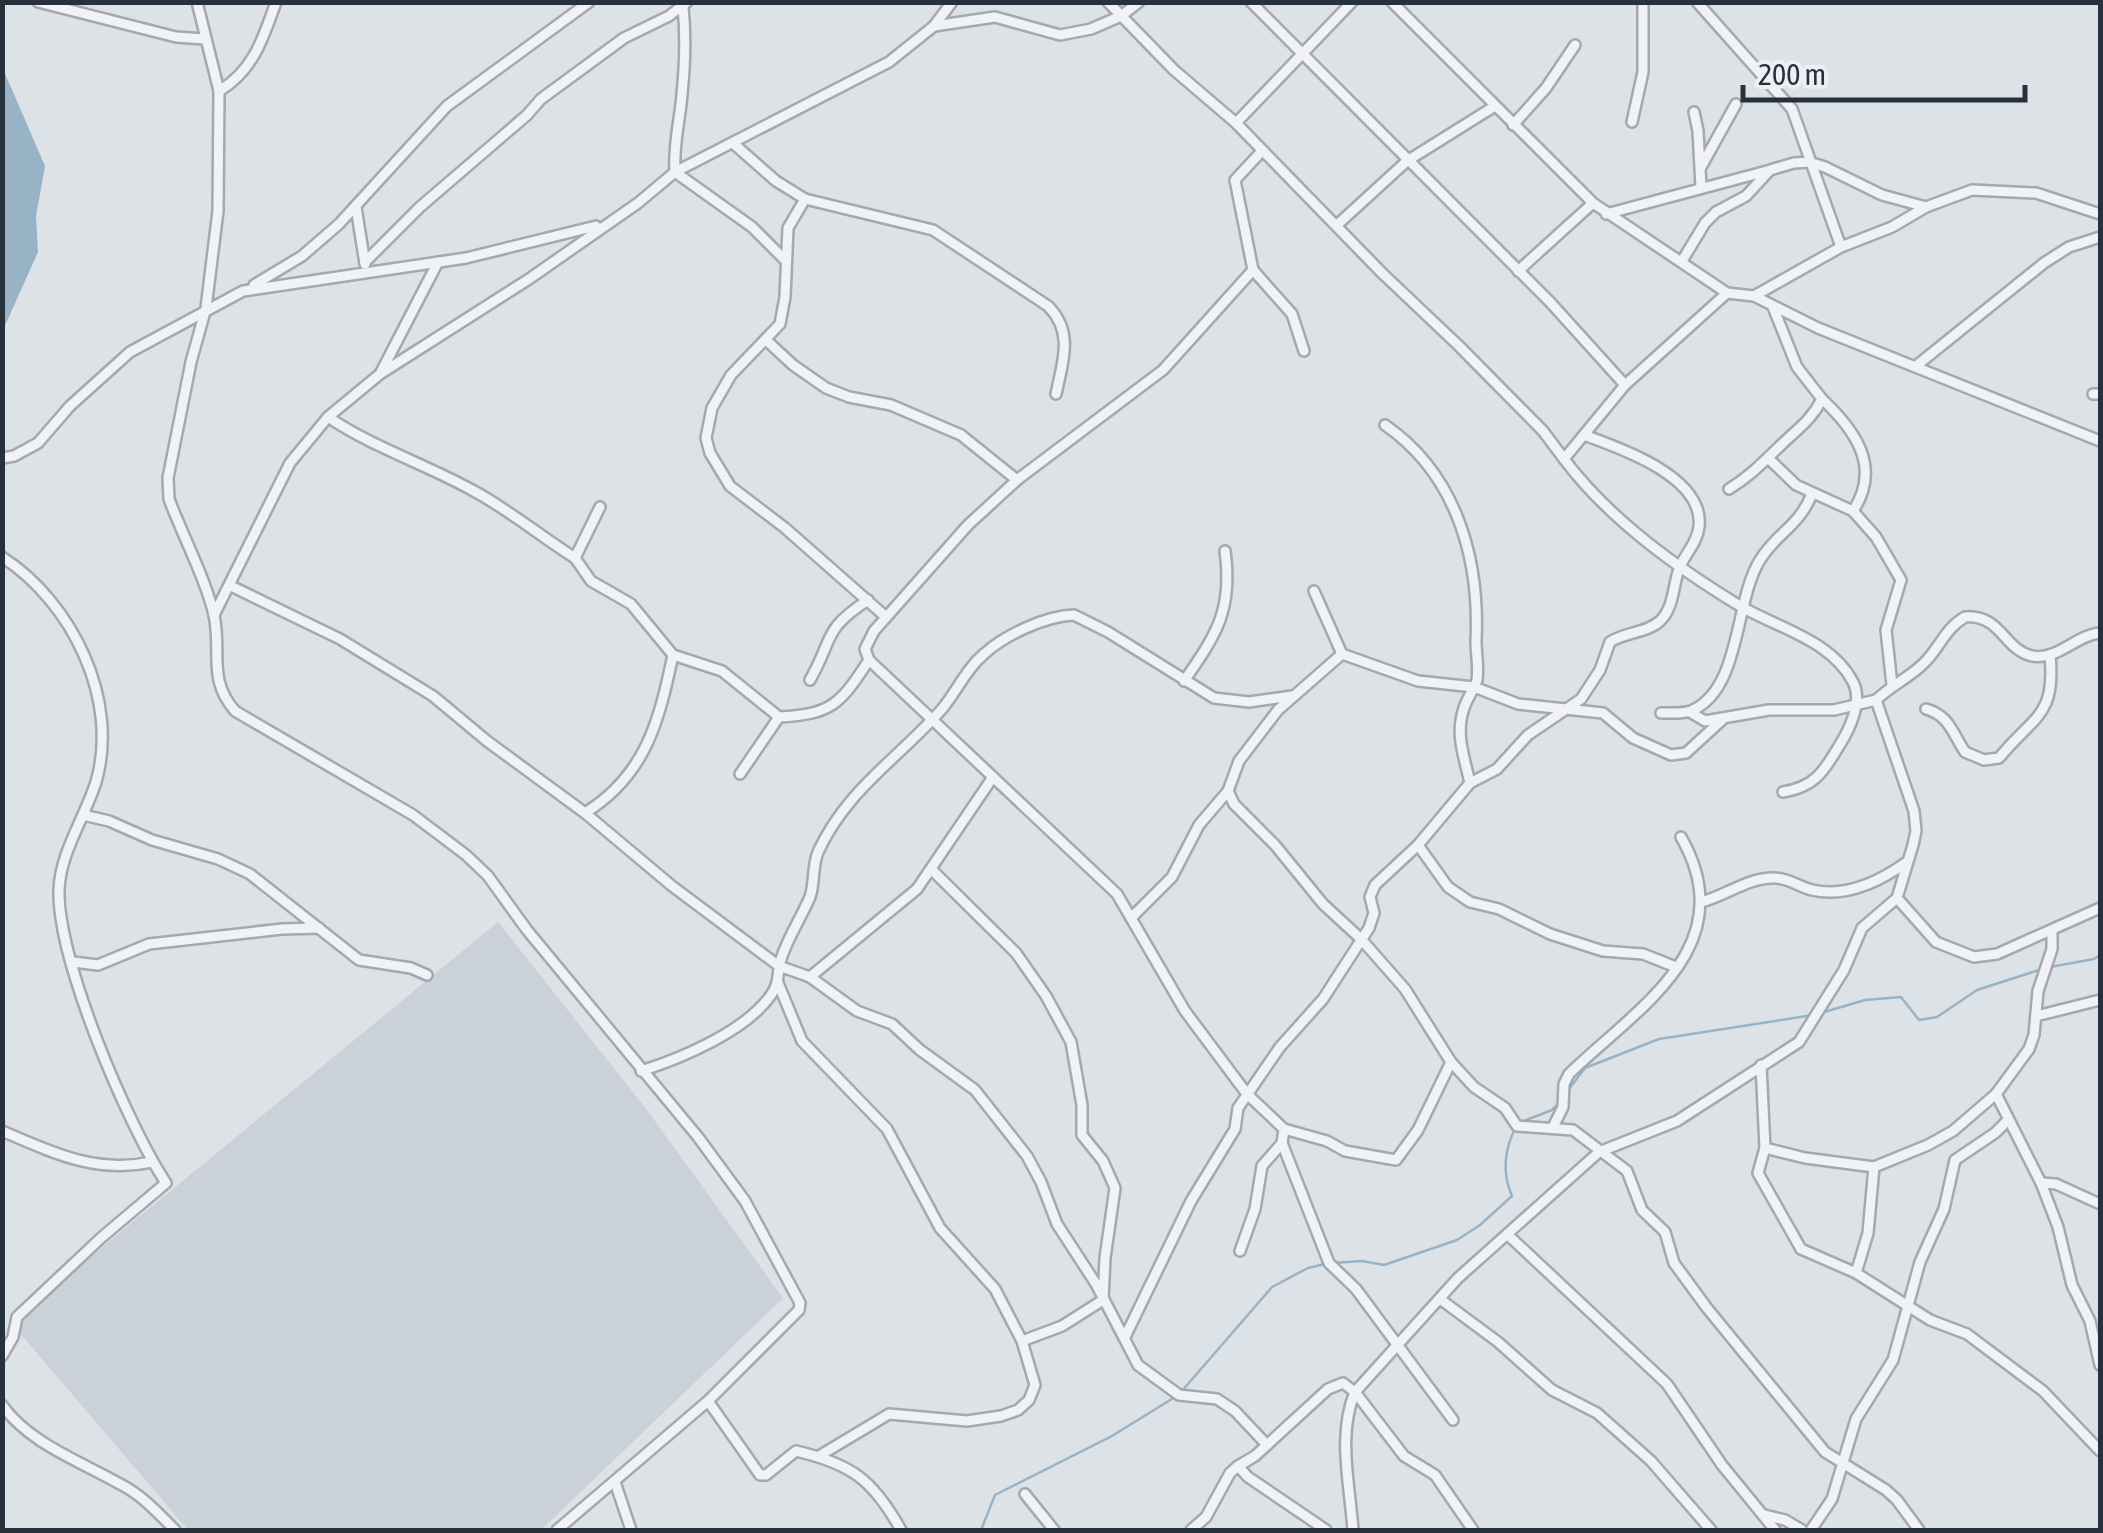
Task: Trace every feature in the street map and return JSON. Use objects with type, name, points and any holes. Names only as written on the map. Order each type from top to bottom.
[{"type":"street","points":[[38,2],[176,37],[204,39]]},
{"type":"street","points":[[197,2],[219,91],[218,211],[206,308],[168,478],[169,498],[214,615],[216,674],[222,696],[234,712],[390,800],[466,855],[488,876],[745,1200],[800,1304],[799,1310],[708,1401],[556,1530]]},
{"type":"street","points":[[219,91],[245,72],[263,39],[276,2]]},
{"type":"street","points":[[2,458],[38,443],[70,406],[130,352],[302,256],[356,207],[446,106],[589,2]]},
{"type":"street","points":[[214,615],[290,463],[328,417],[380,374],[529,279],[638,203],[675,172],[889,62],[934,26],[952,2]]},
{"type":"street","points":[[1108,2],[1236,123],[1529,417],[1604,504],[1680,566],[1744,608],[1799,634],[1832,657],[1856,686],[1856,706],[1844,739],[1813,781],[1804,789],[1783,792]]},
{"type":"street","points":[[934,26],[995,17],[1060,35],[1091,29],[1139,2]]},
{"type":"street","points":[[1250,2],[1518,271],[1625,386]]},
{"type":"street","points":[[1236,123],[1352,2]]},
{"type":"street","points":[[1392,2],[1593,203],[1727,292],[1754,296],[1818,328],[2100,441]]},
{"type":"street","points":[[1632,122],[1643,72],[1644,2]]},
{"type":"street","points":[[1697,2],[1792,109],[1841,246]]},
{"type":"street","points":[[366,268],[420,206],[497,142],[540,99],[624,38],[685,5],[682,97],[673,148],[675,172],[752,227],[786,261]]},
{"type":"street","points":[[1513,125],[1546,88],[1575,45]]},
{"type":"street","points":[[1700,169],[1736,104]]},
{"type":"street","points":[[1337,225],[1406,162],[1494,106]]},
{"type":"street","points":[[1694,112],[1701,187]]},
{"type":"street","points":[[734,144],[776,182],[804,200],[933,230],[1048,306],[1060,317],[1065,334],[1056,394]]},
{"type":"street","points":[[1261,152],[1234,186],[1253,270],[1292,314],[1304,351]]},
{"type":"street","points":[[1606,214],[1808,162],[1825,166],[1882,195],[1926,207]]},
{"type":"street","points":[[1682,261],[1705,223],[1716,212],[1746,196],[1770,170]]},
{"type":"street","points":[[1754,296],[1841,246],[1972,190],[2047,195],[2100,214]]},
{"type":"street","points":[[804,200],[788,228],[780,324],[742,361],[712,408],[707,425],[710,453],[730,486],[785,528],[886,617]]},
{"type":"street","points":[[1518,271],[1593,203]]},
{"type":"street","points":[[356,207],[366,268]]},
{"type":"street","points":[[243,291],[366,268],[438,262],[526,246],[604,224]]},
{"type":"street","points":[[1916,366],[2044,263],[2069,247],[2100,237]]},
{"type":"street","points":[[380,374],[438,262]]},
{"type":"street","points":[[1253,270],[1156,376],[1016,480],[968,524],[867,642],[869,660],[1117,894],[1185,1011],[1247,1094],[1284,1130],[1327,1141],[1346,1151],[1396,1160],[1418,1130],[1451,1062]]},
{"type":"street","points":[[1564,459],[1625,386],[1727,292]]},
{"type":"street","points":[[1772,305],[1798,367],[1858,440],[1864,490],[1853,512]]},
{"type":"street","points":[[766,340],[826,388],[891,406],[961,434],[1016,480]]},
{"type":"street","points":[[1729,490],[1760,469],[1813,417],[1822,399]]},
{"type":"street","points":[[328,417],[355,436],[474,491],[575,558],[591,581],[631,604],[673,655],[722,671],[780,716],[824,712],[836,704],[869,660]]},
{"type":"street","points":[[1385,425],[1441,480],[1469,550],[1475,585],[1477,667],[1458,734],[1470,782]]},
{"type":"street","points":[[1125,1337],[1191,1201],[1235,1129],[1235,1116],[1247,1094],[1280,1047],[1323,999],[1374,919],[1370,897],[1375,885],[1418,845],[1470,782],[1497,769],[1528,735],[1581,699],[1600,670],[1610,642],[1660,621],[1666,612],[1680,566],[1699,530],[1697,508],[1668,475],[1644,458],[1584,435]]},
{"type":"street","points":[[1768,458],[1796,485],[1853,512],[1876,537],[1901,580],[1886,630],[1892,684]]},
{"type":"street","points":[[1690,712],[1710,698],[1722,679],[1760,560],[1798,522],[1812,494]]},
{"type":"street","points":[[575,558],[600,507]]},
{"type":"street","points":[[1184,680],[1212,640],[1225,610],[1226,551]]},
{"type":"street","points":[[2,557],[26,573],[53,600],[91,673],[103,742],[95,784],[62,870],[59,888],[64,931],[99,1045],[152,1162],[166,1182],[17,1317],[13,1338],[2,1356]]},
{"type":"street","points":[[231,586],[300,618],[433,696],[779,966],[810,977],[858,1010],[892,1024],[975,1090],[1026,1156],[1057,1224],[1142,1369],[1178,1395],[1216,1399],[1236,1411],[1267,1446]]},
{"type":"street","points":[[1314,591],[1342,654],[1418,681],[1474,687],[1518,704],[1603,713],[1633,738],[1678,756],[1698,744],[1723,719]]},
{"type":"street","points":[[810,680],[830,630],[868,600]]},
{"type":"street","points":[[820,1456],[889,1414],[903,1412],[967,1421],[1001,1416],[1018,1410],[1029,1400],[1035,1386],[1022,1340],[991,1285],[940,1228],[887,1129],[802,1041],[778,983],[779,966],[792,928],[810,897],[812,868],[830,832],[878,769],[931,720],[982,655],[1014,636],[1068,614],[1108,632],[1223,701],[1292,696]]},
{"type":"street","points":[[1660,713],[1690,712],[1706,721],[1768,710],[1820,711],[1876,700],[1892,684],[1926,662],[1946,631],[1965,616],[1987,620],[2022,652],[2034,657],[2050,654],[2084,636],[2100,634]]},
{"type":"street","points":[[1132,918],[1172,877],[1198,825],[1228,791],[1239,760],[1292,696],[1342,654]]},
{"type":"street","points":[[1926,709],[1944,717],[1965,752],[1984,760],[1999,758],[2046,707],[2052,690],[2050,654]]},
{"type":"street","points":[[585,814],[618,788],[642,758],[665,694],[673,655]]},
{"type":"street","points":[[1353,1530],[1345,1442],[1354,1392],[1458,1278],[1599,1152],[1677,1121],[1799,1042],[1844,970],[1862,928],[1898,898],[1916,831],[1914,811],[1876,700]]},
{"type":"street","points":[[740,774],[780,716]]},
{"type":"street","points":[[810,977],[917,889],[993,777]]},
{"type":"street","points":[[1228,791],[1234,804],[1323,904],[1361,938],[1410,995],[1451,1062],[1474,1087],[1505,1108],[1517,1126],[1573,1130],[1627,1171],[1642,1210],[1665,1232],[1674,1263],[1811,1436],[1840,1463],[1886,1490],[1919,1530]]},
{"type":"street","points":[[84,814],[143,837],[218,859],[250,874],[359,960],[396,965],[427,975]]},
{"type":"street","points":[[1553,1127],[1563,1107],[1568,1074],[1631,1020],[1676,967],[1697,930],[1701,902],[1693,861],[1682,837]]},
{"type":"street","points":[[1418,845],[1448,887],[1470,902],[1550,934],[1603,950],[1659,958],[1676,967]]},
{"type":"street","points":[[1701,902],[1746,884],[1774,878],[1832,893],[1856,889],[1906,862]]},
{"type":"street","points":[[930,869],[1016,953],[1071,1042],[1082,1105],[1082,1135],[1103,1161],[1115,1188],[1105,1258],[1104,1300]]},
{"type":"street","points":[[1898,898],[1936,942],[1974,957],[1996,954],[2100,908]]},
{"type":"street","points":[[73,962],[106,964],[149,944],[319,928]]},
{"type":"street","points":[[1765,1148],[1805,1158],[1874,1166],[1928,1145],[1953,1130],[1996,1094],[2029,1050],[2038,991],[2052,949],[2052,932]]},
{"type":"street","points":[[641,1072],[696,1051],[759,1008],[778,983]]},
{"type":"street","points":[[2036,1016],[2100,1000]]},
{"type":"street","points":[[1761,1065],[1765,1148],[1758,1174],[1801,1250],[1856,1273],[1930,1320],[1968,1334],[2020,1371],[2100,1451]]},
{"type":"street","points":[[1996,1094],[2058,1228],[2072,1285],[2090,1321],[2100,1364]]},
{"type":"street","points":[[1811,1530],[1828,1508],[1856,1419],[1893,1360],[1920,1262],[1944,1209],[1955,1160],[2008,1120]]},
{"type":"street","points":[[1284,1130],[1282,1143],[1329,1263],[1356,1289],[1453,1420]]},
{"type":"street","points":[[2,1132],[74,1161],[125,1168],[152,1162]]},
{"type":"street","points":[[1240,1251],[1254,1209],[1262,1166],[1282,1143]]},
{"type":"street","points":[[1856,1273],[1868,1233],[1874,1166]]},
{"type":"street","points":[[2040,1183],[2056,1184],[2100,1204]]},
{"type":"street","points":[[1508,1235],[1667,1384],[1722,1465],[1774,1530]]},
{"type":"street","points":[[1440,1299],[1498,1342],[1552,1390],[1596,1413],[1651,1462],[1711,1530]]},
{"type":"street","points":[[1022,1340],[1062,1326],[1104,1300]]},
{"type":"street","points":[[1191,1530],[1206,1517],[1230,1473],[1267,1446],[1328,1390],[1344,1383],[1404,1456],[1434,1476],[1473,1530]]},
{"type":"street","points":[[708,1401],[760,1476],[796,1451],[820,1456],[862,1476],[901,1530]]},
{"type":"street","points":[[2,1404],[44,1443],[123,1485],[174,1530]]},
{"type":"street","points":[[1238,1466],[1248,1477],[1326,1530]]},
{"type":"street","points":[[615,1482],[631,1530]]},
{"type":"street","points":[[1025,1494],[1054,1530]]},
{"type":"street","points":[[1762,1514],[1802,1530]]},
{"type":"shaded area","points":[[498,922],[647,1110],[783,1298],[541,1530],[188,1530],[13,1325],[17,1317]]},
{"type":"water","points":[[3,69],[45,166],[36,216],[38,252],[3,330]]},
{"type":"waterway","points":[[2050,967],[2100,955]]},
{"type":"waterway","points":[[1821,1013],[1865,1000],[1901,997],[1919,1020],[1937,1017],[1977,990],[2042,969]]},
{"type":"waterway","points":[[1566,1093],[1585,1068],[1659,1039],[1813,1015]]},
{"type":"waterway","points":[[1521,1122],[1558,1104]]},
{"type":"waterway","points":[[1333,1263],[1362,1261],[1384,1265],[1457,1240],[1480,1225],[1512,1196],[1506,1162],[1516,1127]]},
{"type":"waterway","points":[[1181,1392],[1272,1287],[1308,1268],[1325,1264]]},
{"type":"waterway","points":[[981,1530],[995,1495],[1112,1436],[1175,1397]]}]
